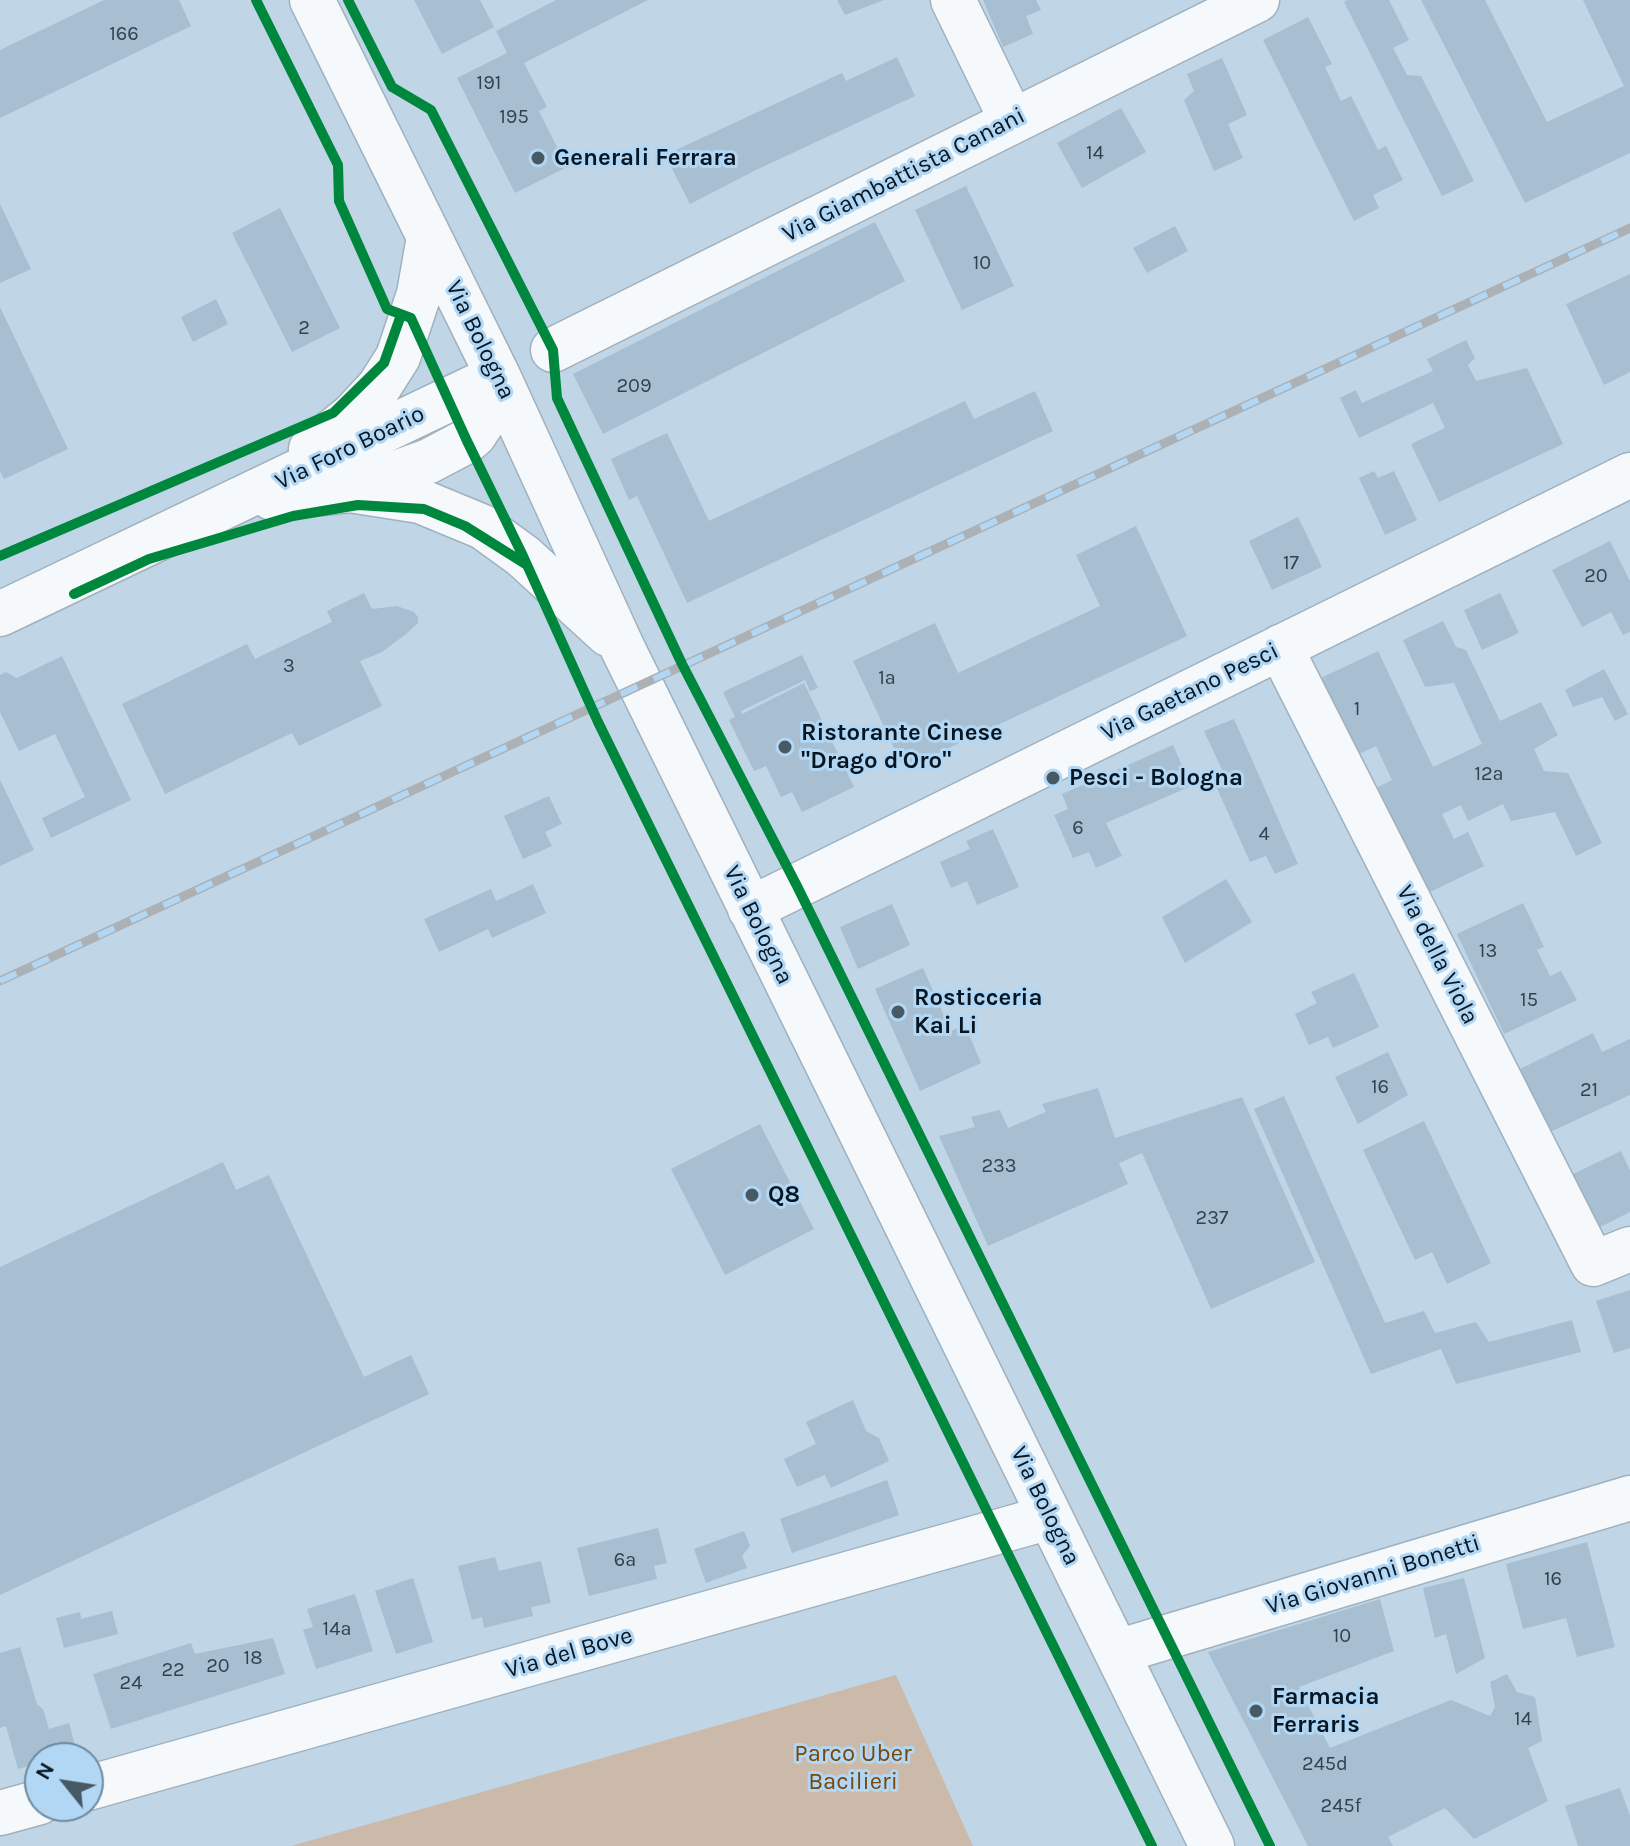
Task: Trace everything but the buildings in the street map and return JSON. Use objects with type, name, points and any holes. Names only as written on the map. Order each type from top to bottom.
[{"type":"street","name":"Via Bologna","points":[[312,0],[498,376],[622,647],[1212,1846]]},
{"type":"street","points":[[953,0],[1012,121]]},
{"type":"street","name":"Via Giambattista Canani","points":[[553,350],[1257,0]]},
{"type":"street","name":"Via Foro Boario","points":[[237,502],[319,443],[353,415],[379,387],[398,357],[419,294],[429,237]]},
{"type":"street","name":"Via Foro Boario","points":[[237,502],[350,490],[429,461],[474,435],[488,414],[498,376]]},
{"type":"street","name":"Via Foro Boario","points":[[0,614],[498,376]]},
{"type":"street","name":"Via Gaetano Pesci","points":[[750,909],[1630,475]]},
{"type":"street","name":"Via Foro Boario","points":[[350,490],[420,501],[483,527],[523,556],[622,647]]},
{"type":"street","name":"Via della Viola","points":[[1280,647],[1611,1256]]},
{"type":"street","name":"Via Giovanni Bonetti","points":[[1117,1652],[1630,1498]]},
{"type":"street","name":"Via del Bove","points":[[104,1783],[1050,1517]]},
{"type":"street","points":[[0,1813],[24,1806]]},
{"type":"green space","name":"Parco Uber Bacilieri","points":[[896,1675],[973,1846],[291,1846]]},
{"type":"railway","points":[[0,981],[1630,228]]},
{"type":"cycle path","points":[[256,0],[338,165],[339,201],[387,309],[411,318],[598,722],[1152,1846]]},
{"type":"cycle path","points":[[348,0],[392,87],[431,110],[553,350],[557,398],[682,664],[797,886],[1270,1846]]},
{"type":"cycle path","points":[[0,556],[333,413],[384,363],[401,315]]},
{"type":"cycle path","points":[[74,594],[149,559],[293,516],[358,505],[424,509],[465,526],[527,565]]},
{"type":"place","name":"Generali Ferrara","points":[[538,158]]},
{"type":"place","name":"Ristorante Cinese \"Drago d'Oro\"","points":[[785,747]]},
{"type":"place","name":"Pesci - Bologna","points":[[1053,778]]},
{"type":"place","name":"Rosticceria Kai Li","points":[[898,1012]]},
{"type":"place","name":"Q8","points":[[752,1195]]},
{"type":"place","name":"Farmacia Ferraris","points":[[1256,1711]]}]
